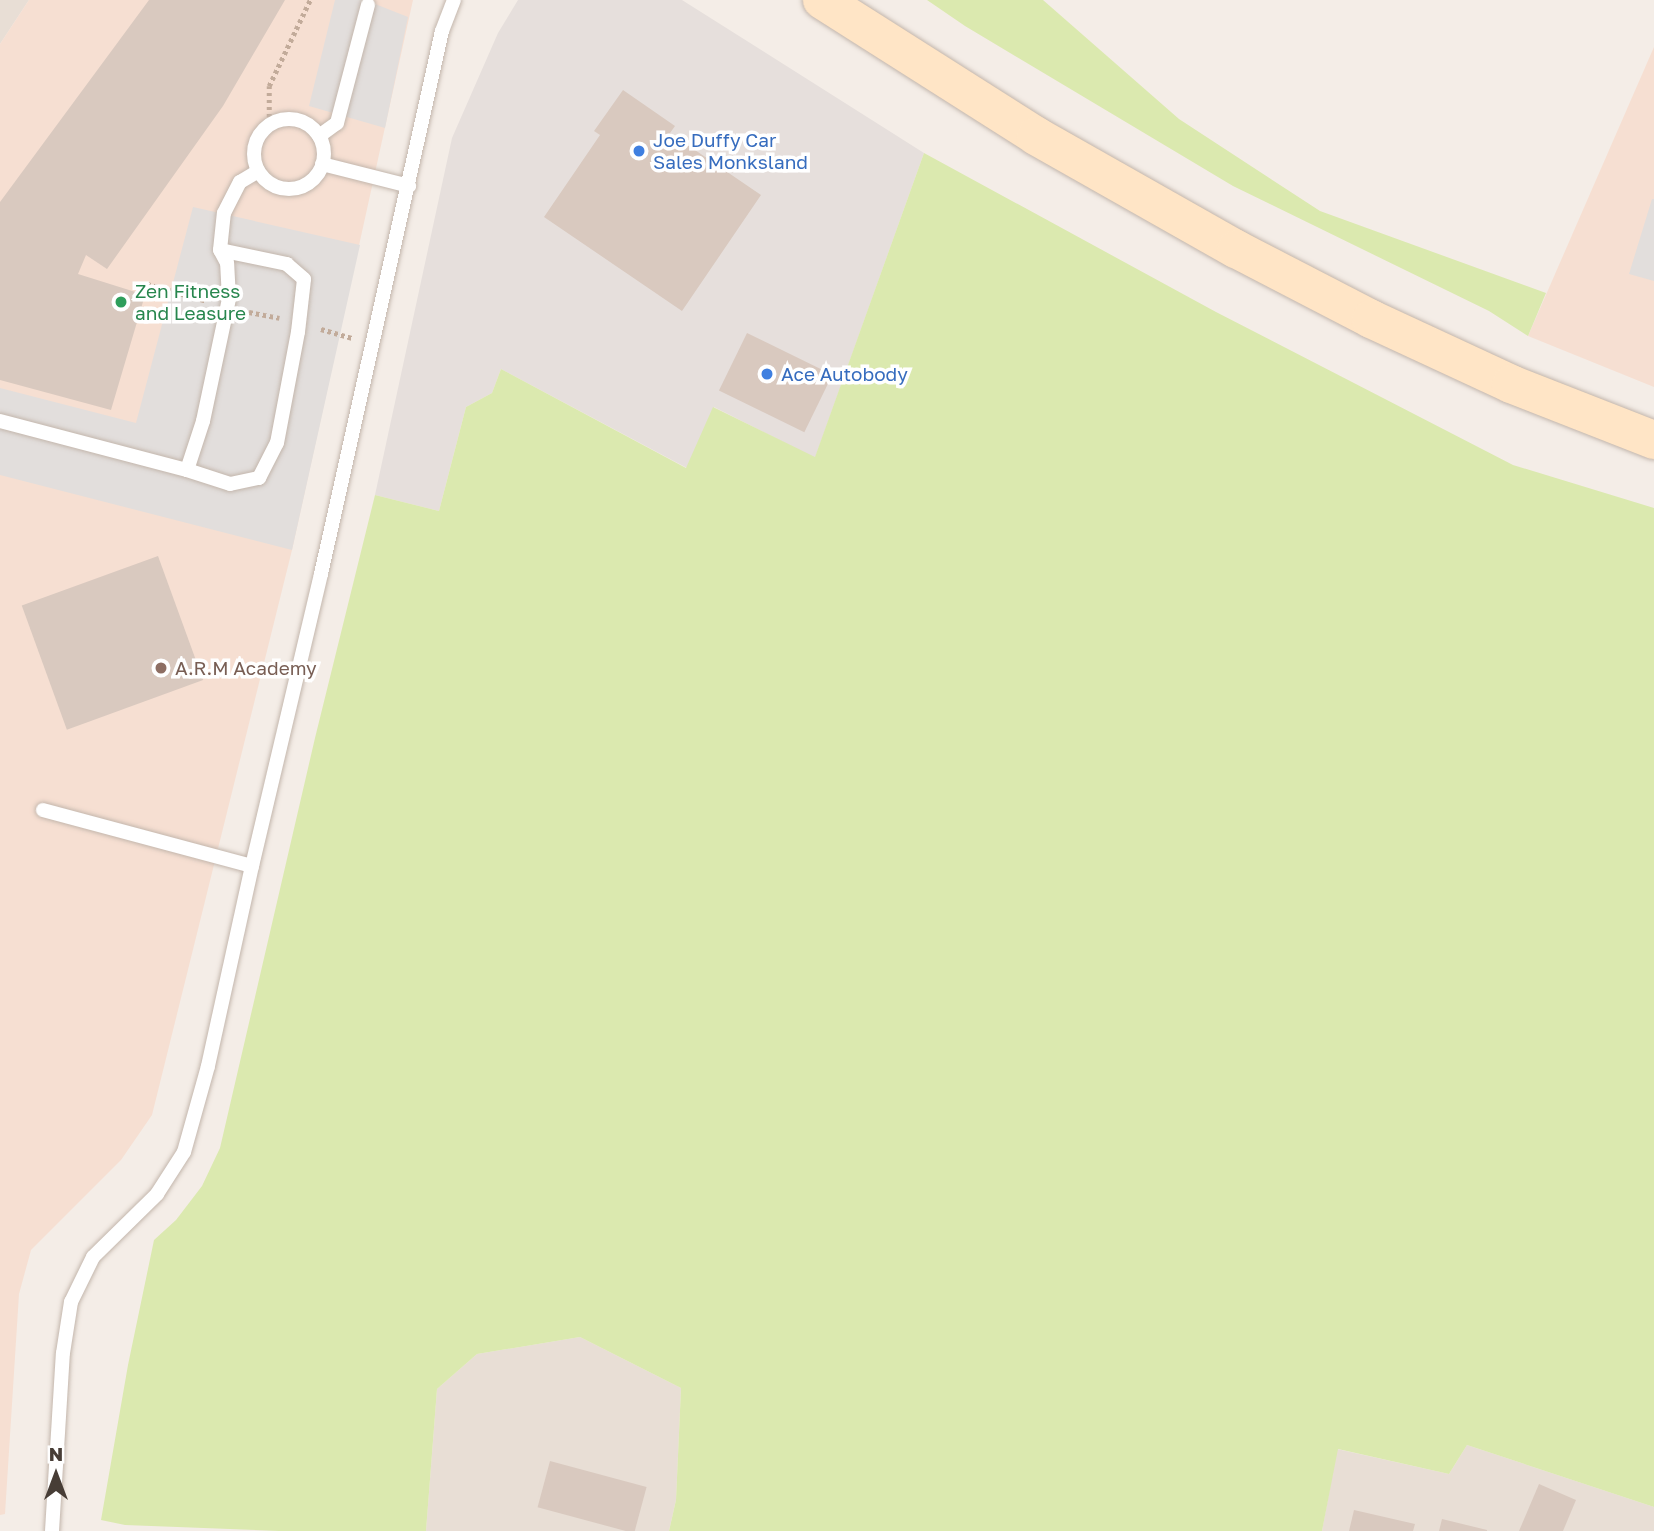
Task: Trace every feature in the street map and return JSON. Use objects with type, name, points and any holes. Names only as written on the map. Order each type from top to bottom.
[{"type":"main road","points":[[822,0],[1036,136],[1236,249],[1371,319],[1498,378],[1654,440]]},
{"type":"lane","points":[[52,1531],[63,1353],[71,1302],[93,1257],[157,1194],[184,1152],[208,1066],[409,186],[448,2]]},
{"type":"lane","points":[[319,136],[337,123],[368,5]]},
{"type":"lane","points":[[293,118],[312,126],[319,136],[325,154],[320,172],[303,187],[277,187],[258,171],[253,151],[256,141],[269,124],[293,118]]},
{"type":"lane","points":[[322,164],[409,186]]},
{"type":"lane","points":[[187,470],[203,421],[227,307],[227,263],[220,250],[224,213],[240,182],[258,171]]},
{"type":"lane","points":[[0,421],[187,470],[230,484],[259,478],[277,443],[299,323],[304,279],[287,264],[220,250]]},
{"type":"lane","points":[[43,810],[252,866]]},
{"type":"path","points":[[269,124],[269,86],[310,0]]},
{"type":"path","points":[[147,284],[373,344]]},
{"type":"shaded area","points":[[0,0],[29,0],[0,44]]},
{"type":"shaded area","points":[[29,0],[413,0],[292,550],[152,1115],[121,1160],[31,1250],[19,1294],[5,1514],[0,1515],[0,44]]},
{"type":"shaded area","points":[[335,0],[365,0],[408,17],[385,128],[309,106]]},
{"type":"shaded area","points":[[518,0],[682,0],[924,153],[815,458],[714,407],[687,468],[501,369],[492,393],[466,407],[439,511],[375,495],[452,138],[498,33]]},
{"type":"shaded area","points":[[1654,47],[1654,387],[1528,336]]},
{"type":"shaded area","points":[[1654,199],[1654,281],[1629,274]]},
{"type":"shaded area","points":[[193,207],[360,245],[292,550],[0,475],[0,388],[136,423]]},
{"type":"shaded area","points":[[580,1337],[681,1388],[676,1500],[669,1531],[426,1531],[437,1389],[477,1354]]},
{"type":"shaded area","points":[[1467,1445],[1654,1507],[1654,1531],[1322,1531],[1337,1449],[1449,1474]]},
{"type":"green space","points":[[927,0],[1043,0],[1179,119],[1320,211],[1546,293],[1528,336],[1489,311],[1233,186],[965,26]]},
{"type":"green space","points":[[924,153],[1216,312],[1513,465],[1654,508],[1654,1507],[1467,1445],[1449,1474],[1338,1449],[1322,1531],[669,1531],[676,1500],[681,1388],[580,1337],[477,1354],[437,1389],[426,1531],[279,1531],[125,1525],[101,1520],[128,1365],[154,1240],[176,1220],[202,1186],[220,1148],[315,738],[375,495],[439,511],[466,407],[492,393],[501,369],[686,468],[713,407],[815,457]]},
{"type":"building","points":[[149,0],[285,0],[223,106],[107,269],[86,255],[78,274],[145,295],[111,410],[0,380],[0,202]]},
{"type":"building","points":[[623,90],[675,126],[670,133],[761,195],[682,311],[544,217],[600,135],[594,131]]},
{"type":"building","points":[[747,333],[832,375],[804,432],[719,391]]},
{"type":"building","points":[[158,556],[203,680],[67,730],[22,606]]},
{"type":"building","points":[[550,1461],[647,1487],[635,1531],[626,1531],[538,1507]]},
{"type":"building","points":[[1539,1484],[1576,1500],[1563,1531],[1519,1531]]},
{"type":"building","points":[[1354,1510],[1415,1524],[1413,1531],[1349,1531]]},
{"type":"building","points":[[1442,1519],[1487,1530],[1487,1531],[1439,1531]]},
{"type":"place","name":"Joe Duffy Car Sales Monksland","points":[[639,151]]},
{"type":"place","name":"Zen Fitness and Leasure","points":[[121,302]]},
{"type":"place","name":"Ace Autobody","points":[[767,374]]},
{"type":"place","name":"A.R.M Academy","points":[[161,668]]}]
